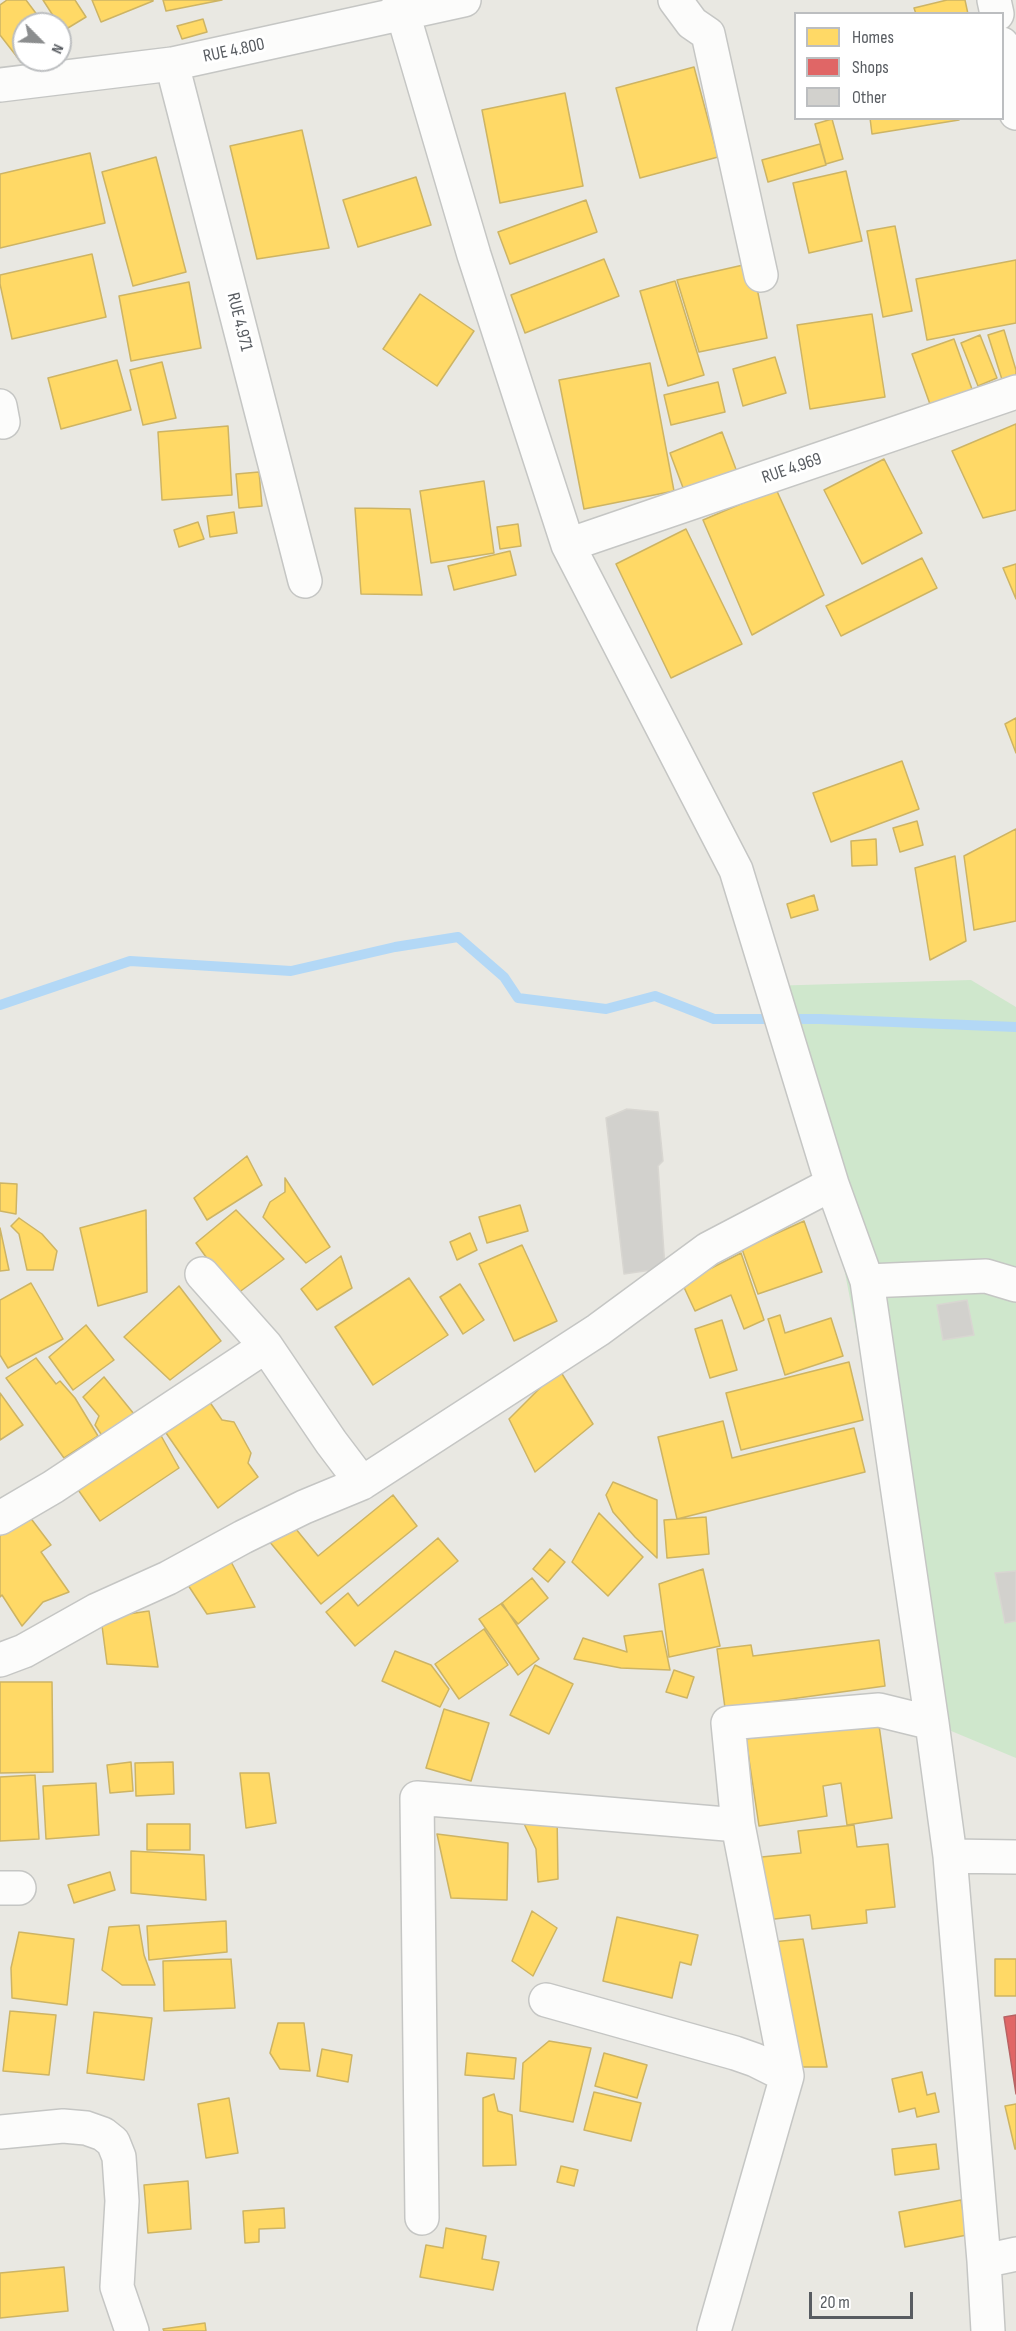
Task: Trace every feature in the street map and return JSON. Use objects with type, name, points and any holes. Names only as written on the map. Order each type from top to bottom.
[{"type":"street","name":"RUE 4.800","points":[[0,85],[172,64],[401,7],[464,0]]},
{"type":"street","points":[[675,0],[692,23],[708,34],[761,275]]},
{"type":"street","points":[[401,7],[474,255],[568,545],[736,870],[832,1184],[867,1281],[933,1723],[950,1856],[988,2331]]},
{"type":"street","points":[[1004,54],[1016,113]]},
{"type":"street","name":"RUE 4.971","points":[[172,64],[305,581]]},
{"type":"street","name":"RUE 4.969","points":[[568,545],[1016,392]]},
{"type":"street","points":[[0,1660],[24,1651],[97,1610],[168,1578],[263,1527],[362,1483],[598,1330],[708,1249],[832,1184]]},
{"type":"street","points":[[202,1274],[266,1346],[331,1442],[362,1483]]},
{"type":"street","points":[[867,1281],[986,1276],[1016,1284]]},
{"type":"street","points":[[0,1518],[53,1487],[266,1346]]},
{"type":"street","points":[[714,2331],[788,2076],[738,1825],[728,1723],[879,1710],[933,1723]]},
{"type":"street","points":[[422,2218],[417,1798],[738,1825]]},
{"type":"street","points":[[950,1856],[1016,1857]]},
{"type":"street","points":[[546,2000],[735,2053],[788,2076]]},
{"type":"street","points":[[0,2132],[63,2126],[86,2128],[103,2134],[113,2142],[119,2157],[122,2201],[117,2287],[132,2331]]},
{"type":"street","points":[[984,2261],[1016,2254]]},
{"type":"green space","points":[[971,980],[1016,1007],[1016,1758],[932,1723],[828,1185],[767,986]]},
{"type":"building: Homes","points":[[7,0],[26,0],[35,12],[12,12],[12,50],[0,35],[0,5]]},
{"type":"building: Homes","points":[[43,0],[75,0],[86,17],[72,26],[72,12],[51,12]]},
{"type":"building: Homes","points":[[92,0],[153,0],[153,1],[101,22]]},
{"type":"building: Homes","points":[[163,0],[222,0],[166,11]]},
{"type":"building: Homes","points":[[947,0],[965,0],[968,12],[915,12],[914,8]]},
{"type":"building: Homes","points":[[203,19],[207,32],[182,39],[177,26]]},
{"type":"building: Homes","points":[[694,67],[718,157],[640,178],[616,88]]},
{"type":"building: Homes","points":[[565,93],[583,186],[500,203],[482,110]]},
{"type":"building: Homes","points":[[832,120],[843,159],[826,164],[815,124]]},
{"type":"building: Homes","points":[[870,120],[959,120],[872,134]]},
{"type":"building: Homes","points":[[302,130],[329,248],[257,259],[230,146]]},
{"type":"building: Homes","points":[[820,144],[826,165],[768,182],[762,160]]},
{"type":"building: Homes","points":[[90,153],[105,223],[0,248],[0,174]]},
{"type":"building: Homes","points":[[156,157],[186,272],[133,286],[102,172]]},
{"type":"building: Homes","points":[[846,171],[862,241],[809,253],[793,183]]},
{"type":"building: Homes","points":[[416,177],[431,225],[358,247],[343,200]]},
{"type":"building: Homes","points":[[586,200],[597,232],[510,264],[498,232]]},
{"type":"building: Homes","points":[[895,226],[912,311],[883,317],[867,231]]},
{"type":"building: Homes","points":[[92,254],[106,317],[12,339],[0,275]]},
{"type":"building: Homes","points":[[604,259],[619,296],[525,333],[511,295]]},
{"type":"building: Homes","points":[[1016,260],[1016,323],[927,340],[916,279]]},
{"type":"building: Homes","points":[[752,263],[767,338],[699,352],[677,280]]},
{"type":"building: Homes","points":[[675,281],[704,375],[668,386],[640,291]]},
{"type":"building: Homes","points":[[189,282],[201,348],[131,361],[119,296]]},
{"type":"building: Homes","points":[[420,294],[474,331],[437,386],[383,349]]},
{"type":"building: Homes","points":[[872,314],[885,397],[810,409],[797,325]]},
{"type":"building: Homes","points":[[1004,330],[1016,370],[1016,382],[1004,386],[988,335]]},
{"type":"building: Homes","points":[[980,335],[997,378],[978,386],[961,343]]},
{"type":"building: Homes","points":[[954,339],[973,392],[931,407],[912,354]]},
{"type":"building: Homes","points":[[775,357],[786,393],[743,406],[733,369]]},
{"type":"building: Homes","points":[[117,360],[131,410],[61,429],[48,378]]},
{"type":"building: Homes","points":[[162,362],[176,418],[143,425],[130,370]]},
{"type":"building: Homes","points":[[650,363],[674,491],[584,509],[559,380]]},
{"type":"building: Homes","points":[[718,382],[725,412],[671,425],[664,395]]},
{"type":"building: Homes","points":[[1016,424],[1016,510],[983,518],[952,451]]},
{"type":"building: Homes","points":[[228,426],[232,495],[162,500],[158,432]]},
{"type":"building: Homes","points":[[722,432],[740,480],[688,501],[670,453]]},
{"type":"building: Homes","points":[[884,459],[922,533],[862,564],[824,490]]},
{"type":"building: Homes","points":[[259,472],[262,506],[239,508],[236,474]]},
{"type":"building: Homes","points":[[484,481],[494,553],[431,563],[420,491]]},
{"type":"building: Homes","points":[[776,489],[824,595],[752,635],[703,520]]},
{"type":"building: Homes","points":[[355,508],[410,509],[422,595],[361,594]]},
{"type":"building: Homes","points":[[234,512],[237,533],[210,537],[207,516]]},
{"type":"building: Homes","points":[[198,522],[204,539],[179,547],[174,530]]},
{"type":"building: Homes","points":[[518,524],[521,546],[500,549],[497,527]]},
{"type":"building: Homes","points":[[686,529],[742,644],[671,678],[616,564]]},
{"type":"building: Homes","points":[[510,551],[516,575],[454,590],[448,566]]},
{"type":"building: Homes","points":[[922,558],[937,588],[841,636],[826,606]]},
{"type":"building: Homes","points":[[1016,564],[1016,599],[1003,568]]},
{"type":"building: Homes","points":[[1016,718],[1016,753],[1005,724]]},
{"type":"building: Homes","points":[[902,761],[919,809],[831,842],[813,793]]},
{"type":"building: Homes","points":[[917,821],[923,845],[900,852],[893,828]]},
{"type":"building: Homes","points":[[1016,829],[1016,921],[974,930],[964,856]]},
{"type":"building: Homes","points":[[876,839],[877,865],[852,866],[851,841]]},
{"type":"building: Homes","points":[[955,856],[966,941],[930,960],[915,868]]},
{"type":"building: Homes","points":[[814,895],[818,910],[791,918],[787,904]]},
{"type":"building: Homes","points":[[247,1156],[262,1185],[207,1220],[194,1198]]},
{"type":"building: Homes","points":[[285,1178],[330,1247],[306,1263],[263,1217],[270,1202],[285,1192]]},
{"type":"building: Homes","points":[[0,1183],[17,1184],[16,1214],[0,1211]]},
{"type":"building: Homes","points":[[520,1205],[528,1231],[487,1243],[479,1217]]},
{"type":"building: Homes","points":[[146,1210],[147,1292],[98,1306],[80,1228]]},
{"type":"building: Homes","points":[[236,1210],[284,1259],[234,1296],[196,1243]]},
{"type":"building: Homes","points":[[19,1218],[42,1234],[57,1251],[53,1270],[27,1270],[19,1234],[11,1226]]},
{"type":"building: Homes","points":[[804,1221],[822,1272],[758,1294],[742,1249]]},
{"type":"building: Homes","points":[[0,1228],[9,1270],[0,1271]]},
{"type":"building: Homes","points":[[470,1233],[477,1250],[457,1260],[450,1242]]},
{"type":"building: Homes","points":[[522,1245],[557,1321],[514,1341],[479,1264]]},
{"type":"building: Homes","points":[[741,1253],[764,1320],[744,1329],[731,1295],[695,1311],[682,1283]]},
{"type":"building: Homes","points":[[341,1256],[352,1288],[317,1310],[301,1289]]},
{"type":"building: Homes","points":[[409,1278],[448,1335],[373,1385],[335,1327]]},
{"type":"building: Homes","points":[[31,1283],[63,1339],[8,1368],[0,1355],[0,1300]]},
{"type":"building: Homes","points":[[460,1284],[484,1320],[463,1334],[440,1297]]},
{"type":"building: Homes","points":[[179,1286],[221,1341],[170,1380],[124,1337]]},
{"type":"building: Homes","points":[[780,1315],[785,1333],[831,1318],[843,1356],[785,1375],[768,1319]]},
{"type":"building: Homes","points":[[722,1320],[737,1370],[710,1378],[695,1329]]},
{"type":"building: Homes","points":[[86,1325],[114,1360],[73,1390],[49,1357]]},
{"type":"building: Homes","points":[[36,1358],[56,1384],[60,1381],[75,1398],[98,1436],[64,1458],[6,1378]]},
{"type":"building: Homes","points":[[849,1362],[863,1420],[741,1450],[726,1393]]},
{"type":"building: Homes","points":[[559,1369],[593,1424],[535,1472],[509,1419]]},
{"type":"building: Homes","points":[[104,1377],[134,1414],[103,1437],[95,1425],[99,1416],[83,1397]]},
{"type":"building: Homes","points":[[0,1393],[23,1425],[0,1440]]},
{"type":"building: Homes","points":[[209,1401],[222,1420],[234,1422],[251,1453],[248,1463],[258,1477],[218,1508],[164,1430]]},
{"type":"building: Homes","points":[[723,1421],[732,1458],[854,1428],[865,1472],[677,1519],[658,1437]]},
{"type":"building: Homes","points":[[159,1432],[179,1468],[100,1521],[74,1484]]},
{"type":"building: Homes","points":[[613,1482],[657,1500],[657,1558],[613,1512],[606,1495]]},
{"type":"building: Homes","points":[[393,1495],[417,1526],[321,1604],[269,1541],[291,1523],[318,1556]]},
{"type":"building: Homes","points":[[26,1512],[51,1545],[41,1552],[69,1592],[43,1602],[22,1626],[2,1595],[0,1597],[0,1533]]},
{"type":"building: Homes","points":[[599,1513],[643,1557],[608,1596],[572,1562]]},
{"type":"building: Homes","points":[[706,1517],[709,1554],[667,1558],[664,1520]]},
{"type":"building: Homes","points":[[438,1538],[458,1561],[355,1646],[326,1612],[348,1593],[358,1606]]},
{"type":"building: Homes","points":[[550,1549],[565,1562],[548,1582],[533,1569]]},
{"type":"building: Homes","points":[[229,1558],[255,1607],[207,1614],[186,1582]]},
{"type":"building: Homes","points":[[703,1569],[720,1646],[669,1657],[659,1584]]},
{"type":"building: Homes","points":[[532,1578],[548,1598],[518,1624],[501,1604]]},
{"type":"building: Homes","points":[[502,1603],[539,1659],[518,1675],[479,1619]]},
{"type":"building: Homes","points":[[149,1611],[158,1667],[107,1664],[101,1618]]},
{"type":"building: Homes","points":[[484,1629],[508,1665],[459,1699],[435,1664]]},
{"type":"building: Homes","points":[[662,1631],[670,1670],[621,1668],[574,1659],[583,1638],[627,1652],[624,1636]]},
{"type":"building: Homes","points":[[879,1640],[885,1686],[725,1708],[717,1649],[751,1645],[753,1656]]},
{"type":"building: Homes","points":[[395,1651],[431,1665],[449,1689],[440,1707],[382,1681]]},
{"type":"building: Homes","points":[[535,1665],[573,1684],[549,1734],[510,1715]]},
{"type":"building: Homes","points":[[674,1670],[694,1677],[687,1698],[666,1692]]},
{"type":"building: Homes","points":[[0,1682],[52,1682],[53,1772],[0,1773]]},
{"type":"building: Homes","points":[[444,1709],[489,1723],[471,1781],[426,1768]]},
{"type":"building: Homes","points":[[878,1718],[892,1818],[847,1825],[841,1783],[823,1786],[827,1816],[759,1826],[746,1739]]},
{"type":"building: Homes","points":[[131,1762],[133,1791],[110,1793],[107,1765]]},
{"type":"building: Homes","points":[[173,1762],[174,1794],[136,1796],[135,1763]]},
{"type":"building: Homes","points":[[240,1773],[269,1773],[276,1823],[246,1828]]},
{"type":"building: Homes","points":[[35,1775],[39,1839],[0,1841],[0,1777]]},
{"type":"building: Homes","points":[[96,1783],[99,1835],[46,1839],[43,1786]]},
{"type":"building: Homes","points":[[557,1812],[558,1879],[538,1882],[536,1849],[519,1813]]},
{"type":"building: Homes","points":[[147,1824],[190,1824],[190,1850],[147,1850]]},
{"type":"building: Homes","points":[[854,1825],[857,1847],[888,1844],[895,1907],[866,1910],[867,1923],[812,1929],[810,1915],[748,1922],[742,1859],[801,1853],[798,1831]]},
{"type":"building: Homes","points":[[437,1834],[508,1843],[507,1900],[451,1898]]},
{"type":"building: Homes","points":[[131,1851],[204,1855],[206,1900],[131,1893]]},
{"type":"building: Homes","points":[[110,1872],[115,1890],[74,1903],[68,1885]]},
{"type":"building: Homes","points":[[532,1911],[557,1928],[533,1976],[512,1961]]},
{"type":"building: Homes","points":[[617,1917],[698,1935],[691,1965],[680,1962],[672,1998],[603,1981]]},
{"type":"building: Homes","points":[[226,1921],[227,1952],[149,1960],[147,1926]]},
{"type":"building: Homes","points":[[139,1925],[144,1955],[155,1985],[122,1985],[102,1970],[109,1927]]},
{"type":"building: Homes","points":[[19,1932],[74,1939],[67,2005],[12,1998],[11,1968]]},
{"type":"building: Homes","points":[[803,1939],[827,2067],[785,2067],[762,1943]]},
{"type":"building: Homes","points":[[231,1959],[235,2008],[164,2011],[163,1961]]},
{"type":"building: Homes","points":[[995,1959],[1016,1959],[1016,1996],[995,1996]]},
{"type":"building: Homes","points":[[10,2011],[56,2015],[49,2075],[3,2071]]},
{"type":"building: Homes","points":[[94,2012],[152,2018],[144,2080],[87,2073]]},
{"type":"building: Homes","points":[[278,2023],[304,2023],[310,2071],[280,2069],[270,2053]]},
{"type":"building: Homes","points":[[549,2041],[591,2048],[573,2122],[520,2111],[523,2063]]},
{"type":"building: Homes","points":[[322,2049],[352,2055],[348,2082],[317,2076]]},
{"type":"building: Homes","points":[[467,2053],[516,2058],[514,2079],[465,2075]]},
{"type":"building: Homes","points":[[604,2053],[647,2065],[637,2098],[595,2086]]},
{"type":"building: Homes","points":[[922,2072],[927,2095],[935,2093],[939,2112],[917,2117],[915,2108],[899,2112],[892,2079]]},
{"type":"building: Homes","points":[[594,2092],[641,2103],[631,2141],[584,2130]]},
{"type":"building: Homes","points":[[494,2094],[498,2111],[512,2115],[516,2165],[483,2166],[483,2098]]},
{"type":"building: Homes","points":[[229,2098],[238,2153],[206,2158],[198,2104]]},
{"type":"building: Homes","points":[[1016,2104],[1016,2149],[1015,2149],[1005,2106]]},
{"type":"building: Homes","points":[[936,2144],[939,2169],[895,2175],[892,2149]]},
{"type":"building: Homes","points":[[561,2166],[578,2170],[574,2186],[557,2182]]},
{"type":"building: Homes","points":[[188,2181],[191,2229],[148,2233],[144,2185]]},
{"type":"building: Homes","points":[[961,2200],[967,2235],[905,2247],[899,2212]]},
{"type":"building: Homes","points":[[284,2208],[285,2228],[259,2229],[259,2242],[245,2243],[243,2211]]},
{"type":"building: Homes","points":[[446,2228],[486,2236],[482,2259],[499,2262],[493,2290],[420,2277],[426,2245],[443,2248]]},
{"type":"building: Homes","points":[[64,2267],[68,2311],[0,2318],[0,2273]]},
{"type":"building: Homes","points":[[205,2323],[206,2331],[164,2331],[163,2329]]},
{"type":"building: Shops","points":[[1016,2015],[1016,2094],[1004,2017]]},
{"type":"building: Other","points":[[627,1109],[658,1112],[663,1161],[658,1166],[665,1268],[624,1274],[606,1118]]},
{"type":"building: Other","points":[[967,1300],[974,1335],[943,1340],[937,1305]]},
{"type":"building: Other","points":[[1016,1571],[1016,1621],[1005,1623],[995,1573]]},
{"type":"waterway","points":[[0,1005],[130,961],[291,971],[395,947],[458,937],[504,977],[518,998],[606,1009],[655,996],[714,1019],[820,1019],[1016,1027]]}]
